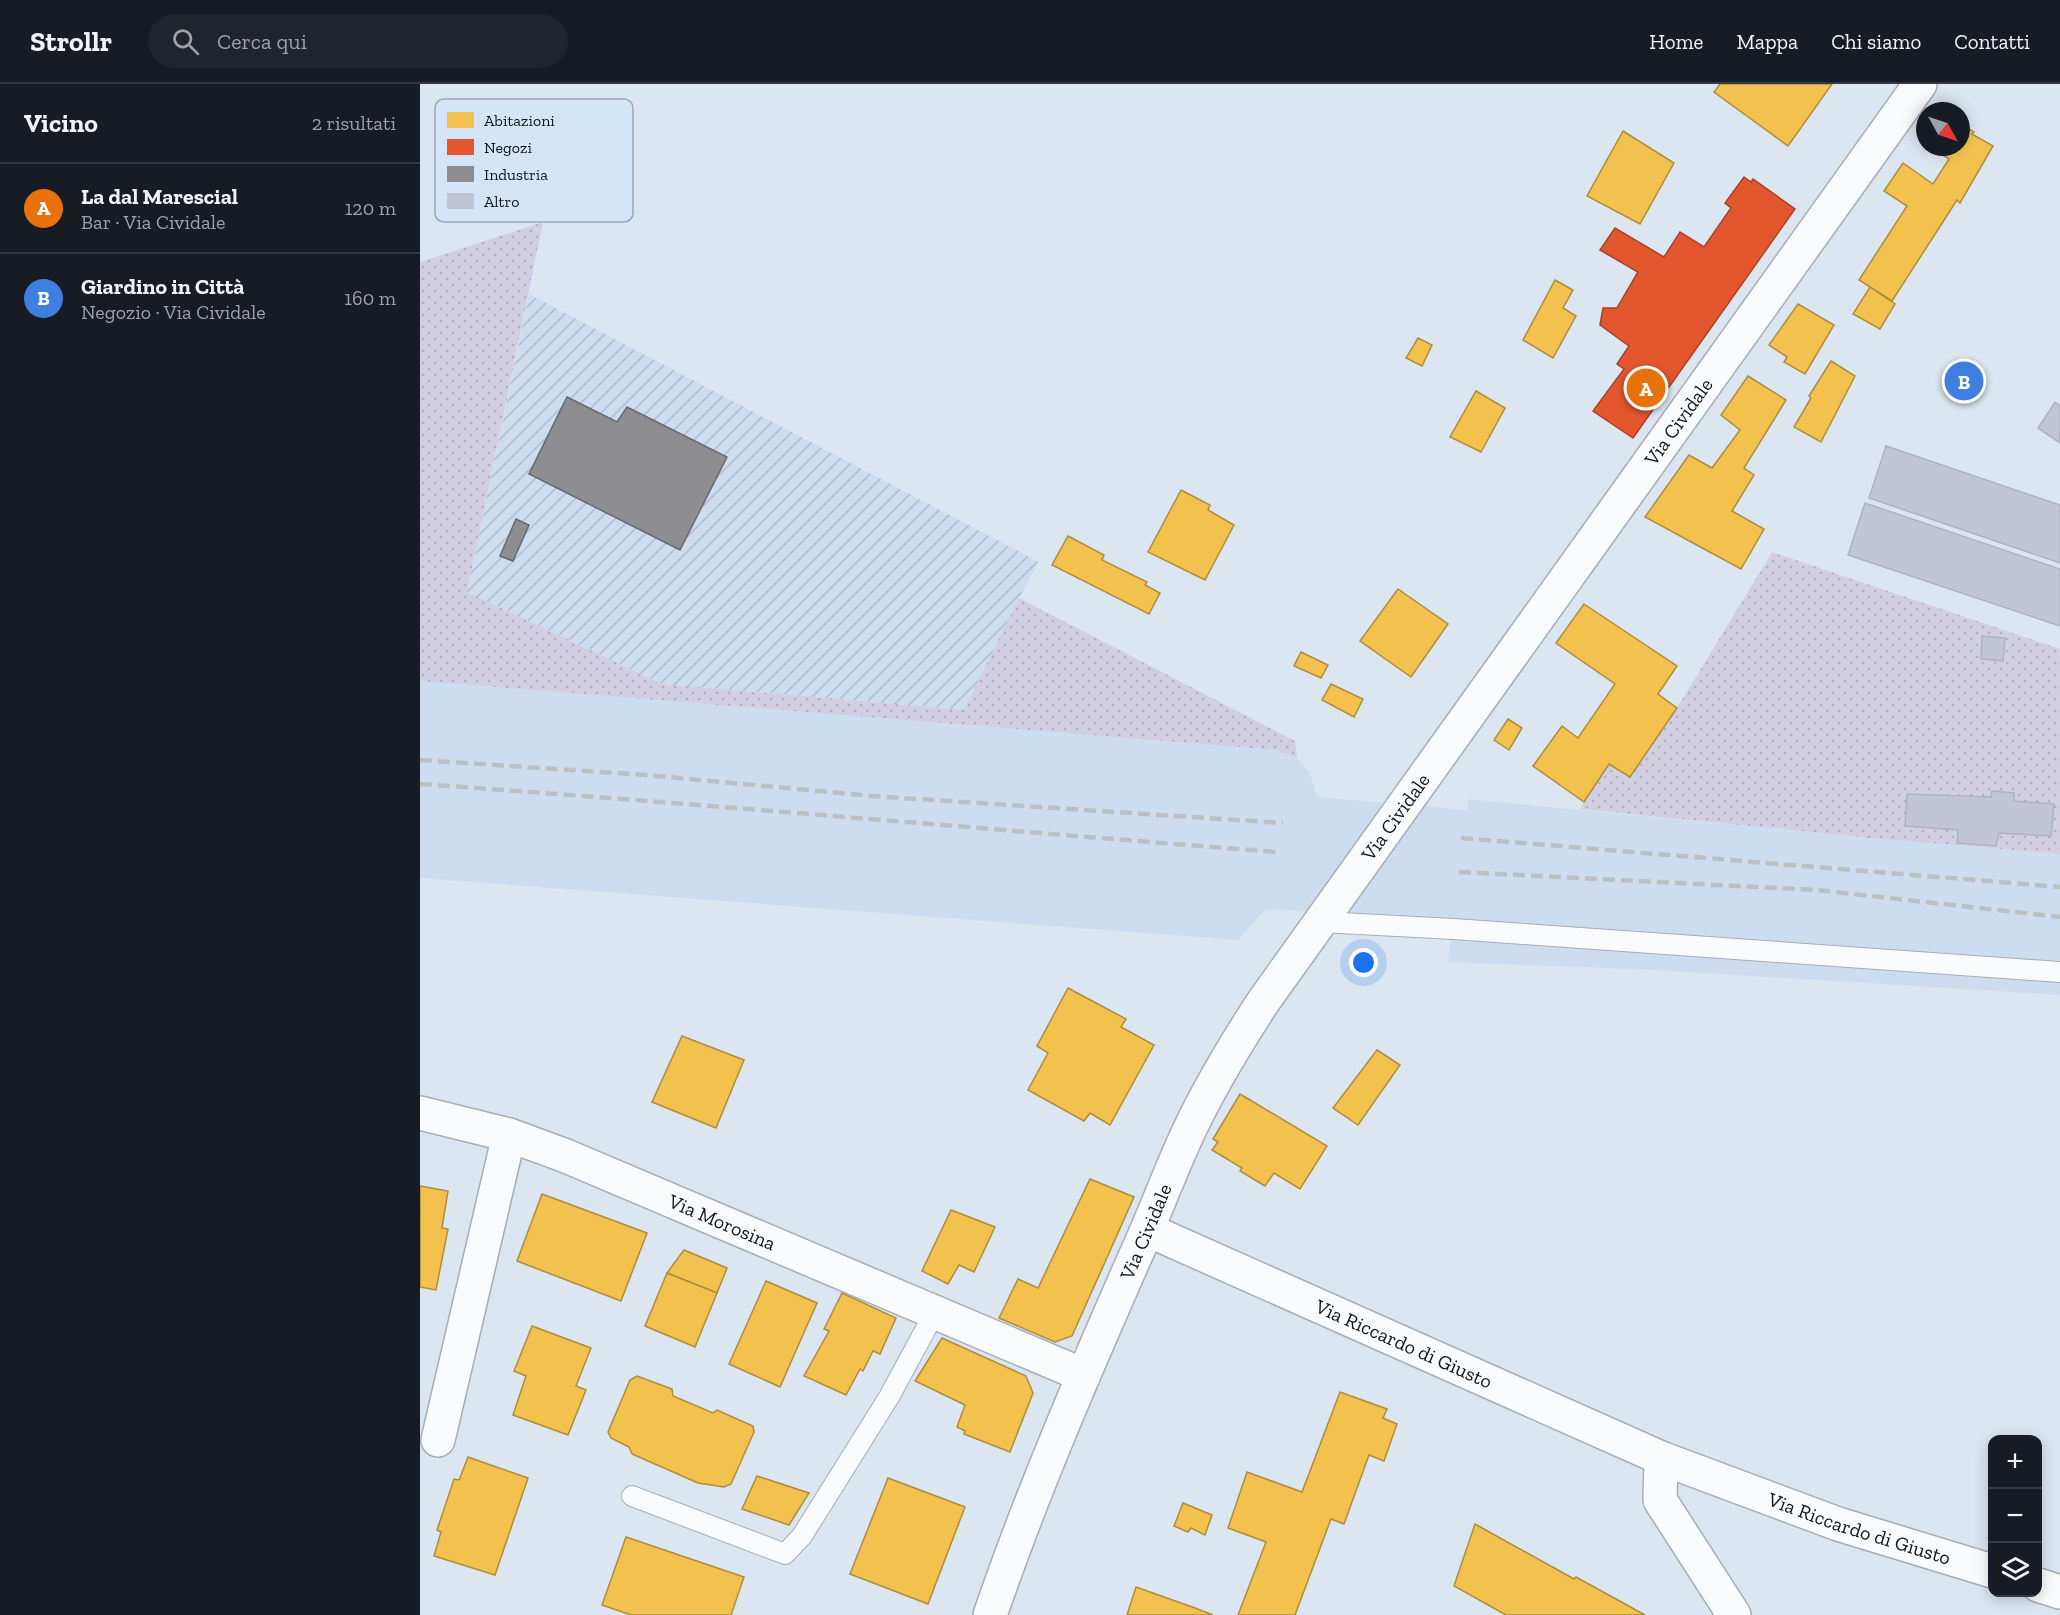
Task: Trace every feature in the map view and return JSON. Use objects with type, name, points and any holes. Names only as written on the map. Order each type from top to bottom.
[{"type":"street","name":"Via Cividale","points":[[990,1615],[1017,1536],[1083,1375],[1148,1230],[1183,1144],[1209,1090],[1236,1043],[1920,84]]},
{"type":"street","name":"Via Morosina","points":[[420,1113],[509,1135],[566,1156],[1083,1375]]},
{"type":"street","points":[[438,1440],[509,1135]]},
{"type":"street","name":"Via Riccardo di Giusto","points":[[1148,1230],[1661,1458],[1838,1524],[1988,1570]]},
{"type":"street","points":[[1661,1458],[1660,1500],[1734,1615]]},
{"type":"street","points":[[2042,1587],[2060,1592]]},
{"type":"lane","points":[[1321,922],[1466,930],[2060,972]]},
{"type":"lane","points":[[632,1496],[785,1554],[802,1536],[890,1397],[935,1312]]},
{"type":"shaded area","points":[[543,222],[467,592],[662,684],[964,710],[1019,598],[1295,741],[1297,758],[1276,750],[420,681],[420,262]]},
{"type":"shaded area","points":[[529,294],[1039,562],[964,710],[662,684],[467,592]]},
{"type":"shaded area","points":[[1772,552],[2060,649],[2060,854],[1869,838],[1580,809],[1609,764],[1630,777],[1677,708]]},
{"type":"shaded area","points":[[420,681],[1276,750],[1297,758],[1310,773],[1317,797],[1467,810],[1468,799],[2060,854],[2060,995],[1656,970],[1448,962],[1454,921],[1266,909],[1238,940],[420,878]]},
{"type":"building: Abitazioni","points":[[1720,84],[1832,84],[1788,146],[1714,92]]},
{"type":"building: Abitazioni","points":[[1970,129],[1974,132],[1972,134],[1993,146],[1960,203],[1957,200],[1892,301],[1859,280],[1907,206],[1884,191],[1903,163],[1933,184],[1949,159],[1944,156],[1970,156]]},
{"type":"building: Abitazioni","points":[[1623,131],[1674,163],[1640,224],[1587,196]]},
{"type":"building: Abitazioni","points":[[1555,280],[1573,290],[1563,308],[1576,316],[1553,358],[1523,340]]},
{"type":"building: Abitazioni","points":[[1870,287],[1895,304],[1880,329],[1853,314]]},
{"type":"building: Abitazioni","points":[[1798,304],[1834,325],[1805,374],[1784,362],[1787,357],[1769,345]]},
{"type":"building: Abitazioni","points":[[1418,338],[1432,345],[1422,366],[1406,358]]},
{"type":"building: Abitazioni","points":[[1831,361],[1855,376],[1821,442],[1794,427],[1811,398],[1809,396]]},
{"type":"building: Abitazioni","points":[[1748,376],[1786,400],[1744,468],[1754,475],[1732,511],[1764,529],[1741,569],[1645,517],[1689,455],[1712,468],[1740,430],[1721,415]]},
{"type":"building: Abitazioni","points":[[1476,391],[1505,408],[1481,452],[1450,437]]},
{"type":"building: Abitazioni","points":[[1181,490],[1210,505],[1208,510],[1234,525],[1205,580],[1148,552]]},
{"type":"building: Abitazioni","points":[[1068,536],[1104,555],[1102,560],[1147,582],[1145,585],[1160,593],[1149,614],[1052,565]]},
{"type":"building: Abitazioni","points":[[1398,589],[1448,624],[1411,677],[1360,641]]},
{"type":"building: Abitazioni","points":[[1584,604],[1677,666],[1658,694],[1677,708],[1630,777],[1609,764],[1584,802],[1533,766],[1562,726],[1578,738],[1615,684],[1556,643]]},
{"type":"building: Abitazioni","points":[[1301,652],[1328,665],[1321,678],[1294,666]]},
{"type":"building: Abitazioni","points":[[1331,684],[1363,699],[1354,717],[1322,700]]},
{"type":"building: Abitazioni","points":[[1508,719],[1522,728],[1509,750],[1494,740]]},
{"type":"building: Abitazioni","points":[[1068,988],[1126,1019],[1121,1027],[1154,1045],[1110,1125],[1090,1113],[1084,1121],[1028,1090],[1048,1053],[1037,1046]]},
{"type":"building: Abitazioni","points":[[682,1036],[744,1060],[716,1128],[652,1102]]},
{"type":"building: Abitazioni","points":[[1377,1050],[1400,1065],[1358,1125],[1333,1108]]},
{"type":"building: Abitazioni","points":[[1240,1094],[1327,1146],[1300,1189],[1274,1173],[1265,1186],[1240,1171],[1242,1168],[1212,1150],[1218,1142],[1213,1139]]},
{"type":"building: Abitazioni","points":[[1090,1179],[1134,1197],[1072,1336],[1055,1342],[999,1318],[1018,1279],[1038,1288]]},
{"type":"building: Abitazioni","points":[[420,1186],[448,1191],[442,1228],[448,1229],[436,1290],[420,1287]]},
{"type":"building: Abitazioni","points":[[542,1194],[647,1233],[621,1301],[517,1261]]},
{"type":"building: Abitazioni","points":[[951,1210],[995,1227],[974,1272],[959,1265],[948,1284],[922,1271]]},
{"type":"building: Abitazioni","points":[[684,1250],[727,1268],[717,1293],[667,1273]]},
{"type":"building: Abitazioni","points":[[667,1273],[717,1293],[695,1347],[645,1326]]},
{"type":"building: Abitazioni","points":[[766,1281],[817,1303],[780,1387],[729,1364]]},
{"type":"building: Abitazioni","points":[[842,1293],[896,1318],[880,1354],[873,1351],[863,1371],[860,1369],[846,1395],[804,1376],[829,1331],[824,1329]]},
{"type":"building: Abitazioni","points":[[532,1326],[591,1348],[576,1386],[586,1390],[568,1435],[513,1415],[526,1376],[514,1371]]},
{"type":"building: Abitazioni","points":[[942,1338],[1026,1376],[1033,1393],[1010,1452],[964,1434],[965,1431],[957,1427],[965,1405],[915,1381]]},
{"type":"building: Abitazioni","points":[[637,1376],[672,1389],[673,1396],[713,1413],[717,1410],[753,1426],[754,1432],[731,1484],[724,1487],[698,1483],[632,1454],[629,1447],[611,1438],[608,1432],[630,1380]]},
{"type":"building: Abitazioni","points":[[1340,1392],[1387,1409],[1383,1418],[1397,1424],[1384,1461],[1369,1455],[1344,1524],[1331,1519],[1295,1615],[1238,1615],[1266,1542],[1228,1528],[1247,1472],[1302,1492]]},
{"type":"building: Abitazioni","points":[[468,1457],[528,1478],[495,1575],[434,1556],[441,1532],[437,1530],[454,1479],[459,1480]]},
{"type":"building: Abitazioni","points":[[757,1476],[809,1493],[789,1525],[742,1509]]},
{"type":"building: Abitazioni","points":[[888,1478],[965,1507],[928,1604],[850,1574]]},
{"type":"building: Abitazioni","points":[[1183,1503],[1212,1515],[1205,1535],[1191,1528],[1188,1532],[1174,1526]]},
{"type":"building: Abitazioni","points":[[1475,1524],[1645,1615],[1506,1615],[1454,1586]]},
{"type":"building: Abitazioni","points":[[626,1537],[744,1577],[731,1615],[631,1615],[602,1605]]},
{"type":"building: Abitazioni","points":[[1136,1587],[1195,1608],[1213,1615],[1127,1615]]},
{"type":"building: Negozi","points":[[1744,177],[1751,182],[1753,179],[1795,209],[1633,438],[1593,411],[1624,369],[1617,364],[1629,346],[1600,325],[1603,308],[1617,308],[1638,272],[1600,250],[1615,228],[1664,257],[1680,232],[1704,247],[1731,208],[1725,203]]},
{"type":"building: Industria","points":[[567,397],[617,422],[627,407],[727,457],[680,550],[529,474]]},
{"type":"building: Industria","points":[[516,519],[529,525],[513,561],[500,556]]},
{"type":"building: Altro","points":[[2055,402],[2060,406],[2060,443],[2038,428]]},
{"type":"building: Altro","points":[[1886,446],[2060,505],[2060,563],[1869,498]]},
{"type":"building: Altro","points":[[1865,503],[2060,569],[2060,626],[1848,555]]},
{"type":"building: Altro","points":[[1982,636],[2005,638],[2003,661],[1981,659]]},
{"type":"building: Altro","points":[[1992,791],[2014,793],[2014,801],[2054,804],[2051,836],[1999,833],[1996,846],[1957,843],[1958,830],[1905,826],[1907,794],[1991,797]]},
{"type":"railway","points":[[420,760],[646,775],[872,796],[1283,823]]},
{"type":"railway","points":[[420,784],[1277,852]]},
{"type":"railway","points":[[1461,838],[2060,887]]},
{"type":"railway","points":[[1459,872],[1817,890],[2060,917]]},
{"type":"place","name":"Giardino in Città","points":[[1964,381]]},
{"type":"place","name":"La dal Marescial","points":[[1646,388]]}]
